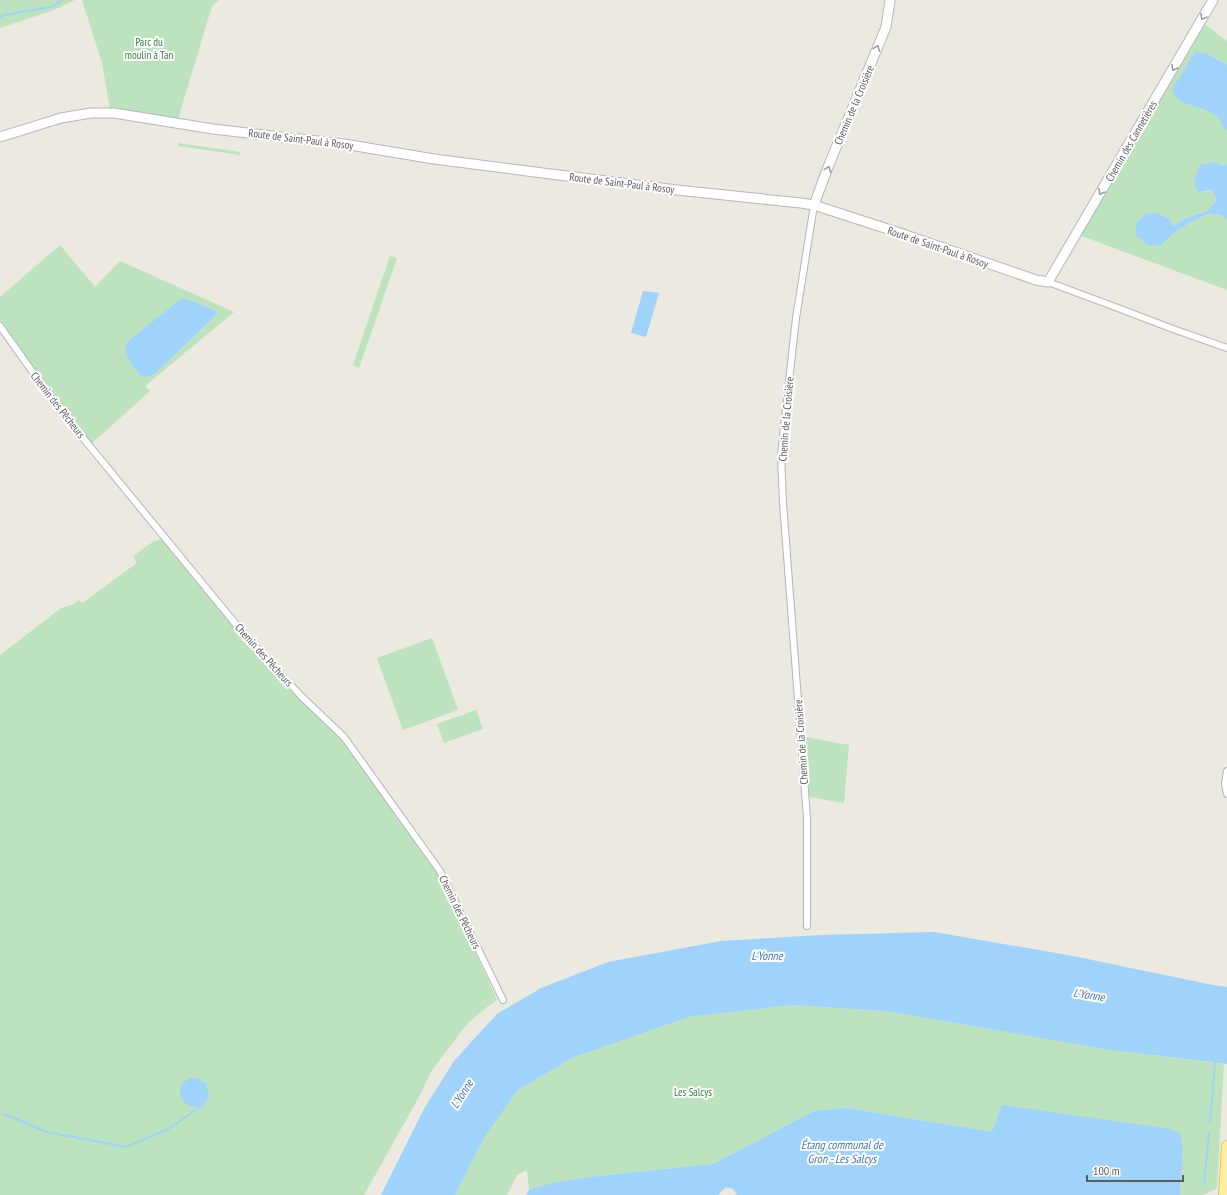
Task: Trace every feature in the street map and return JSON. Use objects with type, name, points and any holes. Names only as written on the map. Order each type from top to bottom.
[{"type":"main road","points":[[1224,1195],[1227,1146]]},
{"type":"street","name":"Chemin de la Croisière","points":[[807,926],[807,818],[783,503],[781,455],[796,318],[814,205],[886,26],[890,0]]},
{"type":"street","name":"Chemin des Cannetières","points":[[1048,282],[1213,0]]},
{"type":"street","name":"Route de Saint-Paul à Rosoy","points":[[0,137],[61,118],[91,113],[114,113],[214,129],[344,144],[434,159],[682,191],[814,205],[1036,280],[1048,282],[1227,348]]},
{"type":"street","name":"Chemin des Pêcheurs","points":[[0,326],[56,405],[248,639],[302,696],[344,737],[440,870],[503,1000]]},
{"type":"street","points":[[1227,771],[1225,784],[1227,794]]},
{"type":"green space","points":[[0,0],[75,0],[54,10],[0,28]]},
{"type":"green space","name":"Parc du moulin à Tan","points":[[82,0],[219,0],[212,6],[178,119],[110,109],[102,63]]},
{"type":"green space","points":[[1199,20],[1227,41],[1227,65],[1206,53],[1187,104],[1210,112],[1219,118],[1224,129],[1227,129],[1227,164],[1223,166],[1214,163],[1203,192],[1212,190],[1217,200],[1207,211],[1184,219],[1173,226],[1161,245],[1173,234],[1191,222],[1210,214],[1221,215],[1227,220],[1227,290],[1079,235]]},
{"type":"green space","points":[[178,143],[240,152],[240,155],[178,146]]},
{"type":"green space","points":[[60,245],[95,287],[120,261],[234,312],[145,386],[150,391],[91,444],[57,402],[0,320],[0,297]],"holes":[[[182,298],[216,311],[217,314],[151,376]]]},
{"type":"green space","points":[[390,256],[397,258],[359,368],[353,365]]},
{"type":"green space","points":[[160,539],[164,541],[247,641],[342,739],[437,871],[497,1000],[467,1024],[432,1070],[421,1093],[364,1195],[0,1195],[0,655],[61,608],[74,604],[79,600],[82,603],[137,563],[133,556],[151,543]]},
{"type":"green space","points":[[432,638],[458,710],[403,730],[377,658]]},
{"type":"green space","points":[[476,710],[483,729],[444,743],[437,724]]},
{"type":"green space","points":[[805,737],[849,745],[844,803],[809,797]]},
{"type":"green space","name":"Les Salcys","points":[[791,1005],[886,1011],[1110,1050],[1224,1064],[1217,1188],[1203,1195],[1180,1195],[1183,1150],[1003,1105],[992,1133],[846,1108],[814,1111],[713,1164],[589,1177],[537,1187],[529,1190],[527,1170],[517,1175],[507,1195],[455,1195],[484,1138],[517,1091],[572,1058],[689,1017]]},
{"type":"water","points":[[1195,52],[1206,53],[1227,65],[1227,129],[1224,130],[1220,121],[1214,115],[1183,102],[1176,97],[1172,90]]},
{"type":"water","points":[[1214,162],[1223,166],[1227,164],[1227,220],[1221,215],[1209,214],[1191,222],[1173,234],[1161,245],[1149,246],[1136,236],[1136,223],[1146,214],[1157,213],[1169,219],[1173,226],[1184,219],[1207,211],[1217,200],[1212,190],[1198,192],[1195,185],[1195,178],[1200,165]]},
{"type":"water","points":[[643,291],[659,293],[646,337],[631,333]]},
{"type":"water","points":[[182,298],[216,311],[217,314],[159,370],[151,376],[142,377],[127,356],[127,342]]},
{"type":"water","name":"L'Yonne","points":[[934,932],[1068,955],[1227,987],[1227,1064],[1110,1050],[886,1011],[791,1005],[689,1017],[572,1058],[517,1091],[484,1138],[455,1195],[381,1195],[425,1107],[454,1061],[497,1014],[541,988],[608,962],[721,941],[822,935]]},
{"type":"water","points":[[189,1078],[197,1078],[206,1083],[209,1097],[201,1106],[190,1106],[182,1099],[180,1089],[183,1083]]},
{"type":"water","name":"Étang communal de Gron - Les Salcys","points":[[1002,1105],[1171,1129],[1180,1133],[1183,1150],[1180,1195],[737,1195],[733,1189],[726,1187],[718,1195],[526,1195],[529,1190],[537,1187],[589,1177],[713,1164],[814,1111],[846,1108],[992,1132]]},
{"type":"waterway","points":[[0,17],[51,7],[62,0]]},
{"type":"waterway","points":[[1210,1123],[1215,1063]]},
{"type":"waterway","points":[[4,1114],[47,1132],[126,1147],[168,1129],[203,1105]]},
{"type":"waterway","points":[[1204,1184],[1209,1133]]}]
